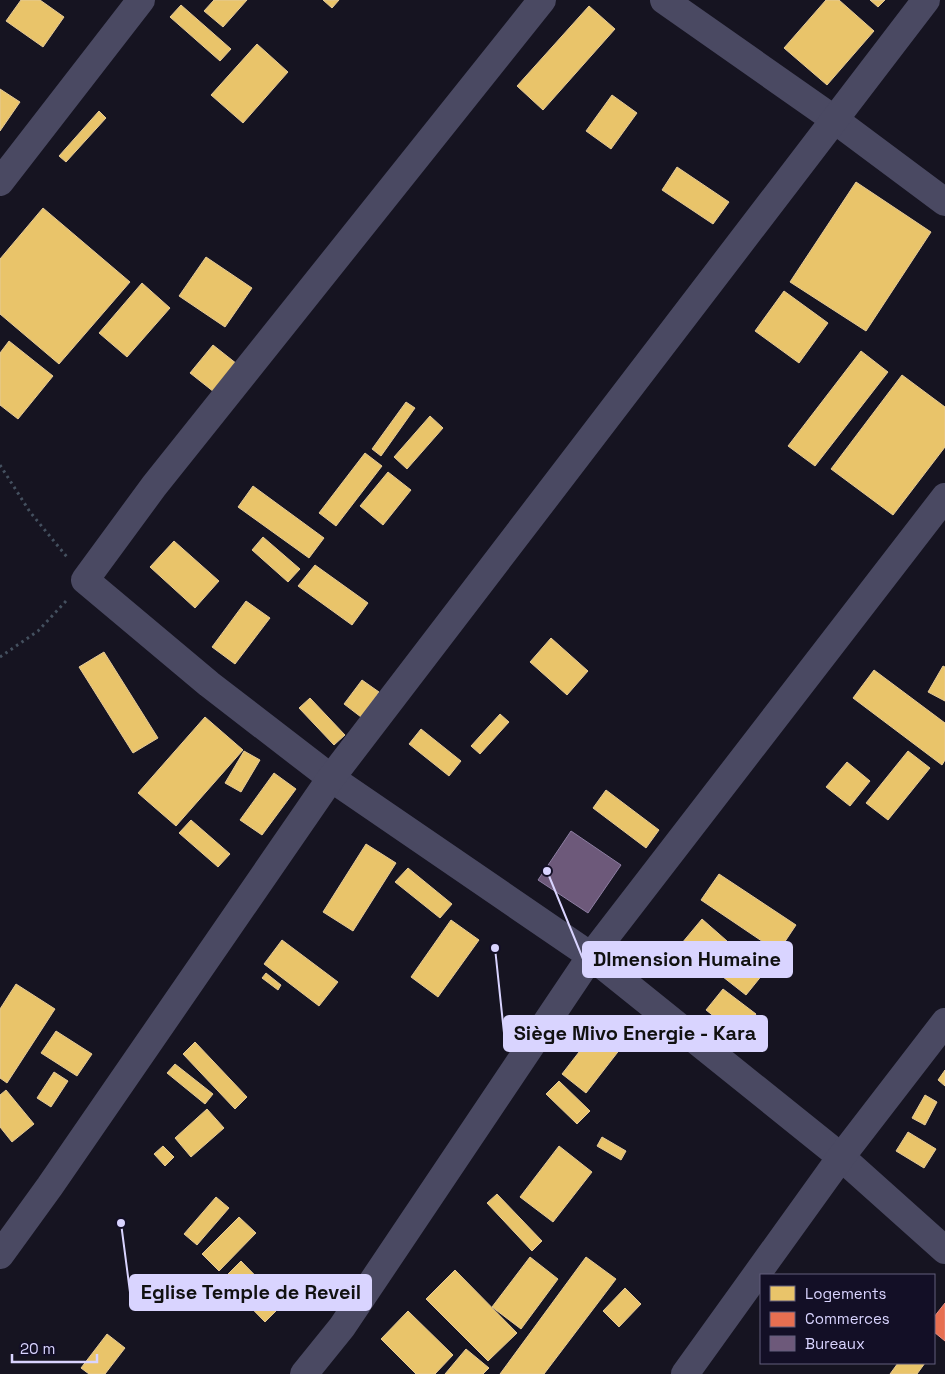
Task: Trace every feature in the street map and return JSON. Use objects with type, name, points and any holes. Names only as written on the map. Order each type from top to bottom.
[{"type":"street","points":[[0,182],[141,0]]},
{"type":"street","points":[[542,0],[154,486],[85,580],[209,684],[331,778],[591,956],[840,1158],[945,1250]]},
{"type":"street","points":[[664,0],[834,120],[945,202]]},
{"type":"street","points":[[0,1254],[50,1186],[331,778],[926,0]]},
{"type":"street","points":[[304,1374],[342,1327],[591,956],[945,497]]},
{"type":"street","points":[[685,1374],[840,1158],[945,1022]]},
{"type":"path","points":[[0,465],[30,512],[85,580],[38,631],[0,658]]},
{"type":"building: Logements","points":[[21,0],[40,0],[64,17],[43,47],[6,21]]},
{"type":"building: Logements","points":[[214,0],[247,0],[223,27],[204,11]]},
{"type":"building: Logements","points":[[323,0],[339,0],[332,8]]},
{"type":"building: Logements","points":[[826,0],[839,0],[874,31],[827,85],[784,48]]},
{"type":"building: Logements","points":[[870,0],[885,0],[878,7]]},
{"type":"building: Logements","points":[[181,5],[231,49],[220,61],[170,17]]},
{"type":"building: Logements","points":[[589,6],[615,29],[543,110],[517,86]]},
{"type":"building: Logements","points":[[257,44],[288,72],[243,123],[211,95]]},
{"type":"building: Logements","points":[[0,89],[20,102],[0,131]]},
{"type":"building: Logements","points":[[612,95],[637,113],[611,149],[586,131]]},
{"type":"building: Logements","points":[[99,111],[106,118],[66,162],[59,156]]},
{"type":"building: Logements","points":[[677,167],[729,202],[713,224],[662,190]]},
{"type":"building: Logements","points":[[856,182],[931,232],[866,331],[790,282]]},
{"type":"building: Logements","points":[[43,208],[130,282],[59,364],[0,314],[0,259]]},
{"type":"building: Logements","points":[[206,257],[252,288],[225,327],[179,296]]},
{"type":"building: Logements","points":[[142,283],[170,308],[127,357],[99,333]]},
{"type":"building: Logements","points":[[784,291],[828,323],[799,363],[755,331]]},
{"type":"building: Logements","points":[[9,341],[53,376],[18,419],[0,405],[0,353]]},
{"type":"building: Logements","points":[[213,345],[237,364],[214,392],[190,373]]},
{"type":"building: Logements","points":[[861,351],[888,372],[815,466],[788,446]]},
{"type":"building: Logements","points":[[902,375],[945,407],[945,447],[893,515],[831,469]]},
{"type":"building: Logements","points":[[406,402],[415,408],[381,456],[372,449]]},
{"type":"building: Logements","points":[[430,416],[443,428],[407,469],[394,457]]},
{"type":"building: Logements","points":[[365,453],[382,466],[336,526],[319,513]]},
{"type":"building: Logements","points":[[388,472],[411,490],[383,525],[360,506]]},
{"type":"building: Logements","points":[[253,486],[324,538],[309,558],[238,507]]},
{"type":"building: Logements","points":[[263,537],[300,569],[288,582],[252,550]]},
{"type":"building: Logements","points":[[174,541],[219,581],[195,608],[150,567]]},
{"type":"building: Logements","points":[[315,565],[368,603],[352,625],[298,586]]},
{"type":"building: Logements","points":[[246,601],[270,618],[235,664],[212,647]]},
{"type":"building: Logements","points":[[551,638],[588,671],[567,695],[530,662]]},
{"type":"building: Logements","points":[[104,652],[158,738],[133,753],[79,667]]},
{"type":"building: Logements","points":[[943,666],[945,667],[945,701],[928,692]]},
{"type":"building: Logements","points":[[874,670],[945,723],[945,760],[942,765],[853,698]]},
{"type":"building: Logements","points":[[362,680],[379,692],[361,717],[344,704]]},
{"type":"building: Logements","points":[[310,698],[345,735],[334,745],[299,708]]},
{"type":"building: Logements","points":[[500,714],[509,722],[480,754],[471,746]]},
{"type":"building: Logements","points":[[205,717],[243,750],[176,826],[138,793]]},
{"type":"building: Logements","points":[[421,729],[461,761],[449,776],[409,744]]},
{"type":"building: Logements","points":[[244,751],[260,760],[241,792],[225,783]]},
{"type":"building: Logements","points":[[908,751],[930,768],[888,820],[866,803]]},
{"type":"building: Logements","points":[[847,762],[870,781],[850,806],[826,787]]},
{"type":"building: Logements","points":[[274,773],[296,789],[262,835],[240,820]]},
{"type":"building: Logements","points":[[606,790],[659,830],[646,848],[593,808]]},
{"type":"building: Logements","points":[[191,820],[230,854],[218,867],[179,833]]},
{"type":"building: Logements","points":[[366,844],[396,863],[353,931],[323,912]]},
{"type":"building: Logements","points":[[408,868],[452,904],[440,918],[395,882]]},
{"type":"building: Logements","points":[[719,874],[796,925],[778,952],[701,900]]},
{"type":"building: Logements","points":[[702,919],[727,941],[707,964],[682,943]]},
{"type":"building: Logements","points":[[451,920],[479,940],[438,997],[411,977]]},
{"type":"building: Logements","points":[[282,940],[338,982],[319,1006],[264,964]]},
{"type":"building: Logements","points":[[743,942],[771,964],[746,995],[718,973]]},
{"type":"building: Logements","points":[[266,973],[281,985],[278,990],[262,978]]},
{"type":"building: Logements","points":[[16,984],[55,1009],[7,1083],[0,1078],[0,1009]]},
{"type":"building: Logements","points":[[723,989],[756,1014],[739,1036],[706,1010]]},
{"type":"building: Logements","points":[[607,1016],[631,1035],[586,1093],[562,1074]]},
{"type":"building: Logements","points":[[56,1031],[92,1054],[77,1076],[41,1053]]},
{"type":"building: Logements","points":[[195,1042],[247,1097],[235,1109],[183,1054]]},
{"type":"building: Logements","points":[[175,1064],[213,1094],[205,1104],[167,1073]]},
{"type":"building: Logements","points":[[945,1070],[945,1086],[938,1080]]},
{"type":"building: Logements","points":[[54,1072],[68,1081],[51,1107],[37,1098]]},
{"type":"building: Logements","points":[[559,1081],[590,1111],[577,1124],[546,1094]]},
{"type":"building: Logements","points":[[6,1090],[34,1124],[12,1142],[0,1127],[0,1095]]},
{"type":"building: Logements","points":[[925,1095],[937,1102],[925,1125],[912,1118]]},
{"type":"building: Logements","points":[[207,1109],[224,1128],[191,1157],[175,1138]]},
{"type":"building: Logements","points":[[908,1132],[936,1149],[924,1168],[896,1151]]},
{"type":"building: Logements","points":[[602,1137],[626,1151],[621,1160],[597,1146]]},
{"type":"building: Logements","points":[[163,1146],[174,1157],[165,1166],[154,1154]]},
{"type":"building: Logements","points":[[559,1146],[592,1172],[553,1222],[520,1197]]},
{"type":"building: Logements","points":[[497,1194],[542,1241],[532,1251],[487,1203]]},
{"type":"building: Logements","points":[[216,1197],[229,1208],[197,1245],[184,1234]]},
{"type":"building: Logements","points":[[239,1217],[256,1233],[219,1271],[202,1254]]},
{"type":"building: Logements","points":[[530,1257],[558,1279],[521,1329],[492,1307]]},
{"type":"building: Logements","points":[[586,1257],[616,1279],[544,1374],[500,1374]]},
{"type":"building: Logements","points":[[241,1261],[283,1304],[265,1322],[223,1279]]},
{"type":"building: Logements","points":[[455,1270],[517,1333],[488,1361],[426,1299]]},
{"type":"building: Logements","points":[[625,1288],[641,1304],[619,1327],[603,1311]]},
{"type":"building: Logements","points":[[408,1311],[453,1355],[435,1374],[416,1374],[381,1339]]},
{"type":"building: Logements","points":[[107,1334],[125,1348],[105,1374],[89,1374],[81,1368]]},
{"type":"building: Logements","points":[[466,1349],[489,1368],[483,1374],[445,1374]]},
{"type":"building: Logements","points":[[897,1364],[924,1364],[917,1374],[890,1374]]},
{"type":"building: Commerces","points":[[945,1303],[945,1341],[935,1333],[935,1316]]},
{"type":"building: Bureaux","points":[[571,831],[621,865],[588,913],[538,880]]},
{"type":"place","name":"DImension Humaine","points":[[547,871]]},
{"type":"place","name":"Siège Mivo Energie - Kara","points":[[495,948]]},
{"type":"place","name":"Eglise Temple de Reveil","points":[[121,1223]]}]
